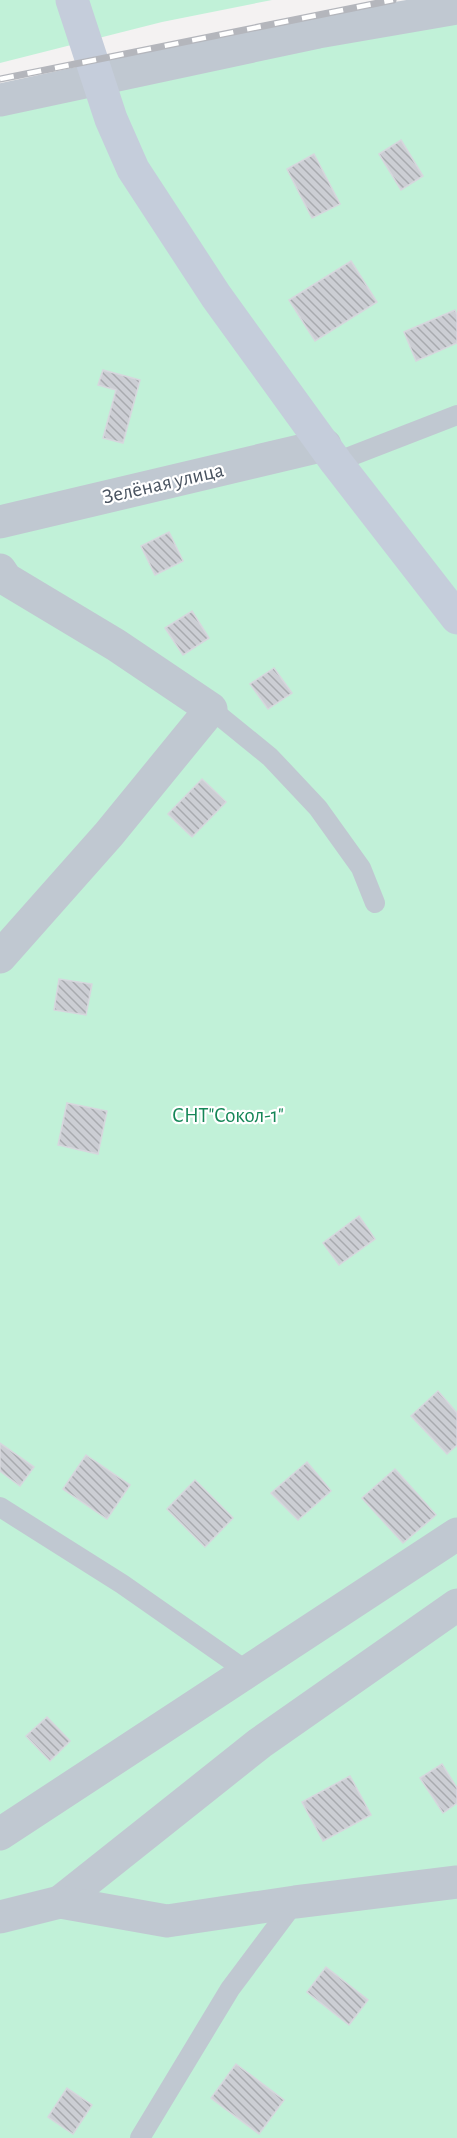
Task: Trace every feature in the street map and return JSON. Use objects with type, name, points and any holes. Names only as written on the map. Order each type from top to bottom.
[{"type":"street","points":[[72,0],[111,119],[133,169],[216,296],[331,453],[457,618]]},
{"type":"street","points":[[0,100],[318,32],[457,8]]},
{"type":"street","name":"Зелёная улица","points":[[0,522],[331,453]]},
{"type":"street","points":[[0,570],[6,579],[116,645],[211,709],[109,834],[0,957]]},
{"type":"street","points":[[0,1834],[457,1534]]},
{"type":"street","points":[[60,1902],[260,1743],[457,1605]]},
{"type":"street","points":[[0,1917],[60,1902],[167,1921],[457,1882]]},
{"type":"lane","points":[[331,453],[457,415]]},
{"type":"lane","points":[[211,709],[270,757],[318,808],[361,868],[375,903]]},
{"type":"lane","points":[[0,1507],[122,1584],[248,1672]]},
{"type":"lane","points":[[140,2138],[230,1989],[295,1902]]},
{"type":"green space","points":[[0,0],[272,0],[162,22],[0,63]]},
{"type":"green space","name":"СНТ\"Сокол-1\"","points":[[457,0],[457,2138],[0,2138],[0,92]]},
{"type":"building","points":[[401,140],[423,176],[401,190],[379,154]]},
{"type":"building","points":[[314,154],[340,204],[312,218],[287,169]]},
{"type":"building","points":[[351,261],[377,302],[315,341],[289,300]]},
{"type":"building","points":[[455,310],[457,343],[416,361],[404,332]]},
{"type":"building","points":[[103,370],[140,380],[123,443],[103,438],[116,390],[98,385]]},
{"type":"building","points":[[169,532],[183,561],[155,575],[141,546]]},
{"type":"building","points":[[192,611],[209,638],[183,655],[165,628]]},
{"type":"building","points":[[274,668],[292,693],[268,709],[250,684]]},
{"type":"building","points":[[202,779],[226,802],[192,837],[168,814]]},
{"type":"building","points":[[59,979],[92,984],[86,1015],[54,1010]]},
{"type":"building","points":[[67,1103],[107,1111],[98,1154],[58,1145]]},
{"type":"building","points":[[359,1216],[375,1239],[339,1265],[323,1243]]},
{"type":"building","points":[[438,1391],[457,1413],[457,1445],[447,1454],[411,1416]]},
{"type":"building","points":[[0,1443],[34,1467],[20,1486],[0,1471]]},
{"type":"building","points":[[86,1455],[130,1485],[107,1519],[63,1489]]},
{"type":"building","points":[[307,1462],[331,1491],[298,1520],[271,1493]]},
{"type":"building","points":[[395,1469],[436,1515],[403,1543],[362,1498]]},
{"type":"building","points":[[195,1480],[233,1518],[205,1547],[167,1509]]},
{"type":"building","points":[[47,1717],[70,1741],[50,1761],[26,1736]]},
{"type":"building","points":[[442,1764],[457,1788],[457,1803],[443,1813],[420,1778]]},
{"type":"building","points":[[350,1776],[371,1815],[323,1841],[302,1802]]},
{"type":"building","points":[[326,1967],[368,2000],[349,2025],[307,1992]]},
{"type":"building","points":[[236,2064],[284,2100],[259,2134],[211,2098]]},
{"type":"building","points":[[67,2088],[92,2105],[73,2134],[48,2117]]},
{"type":"railway","points":[[0,79],[393,0]]}]
